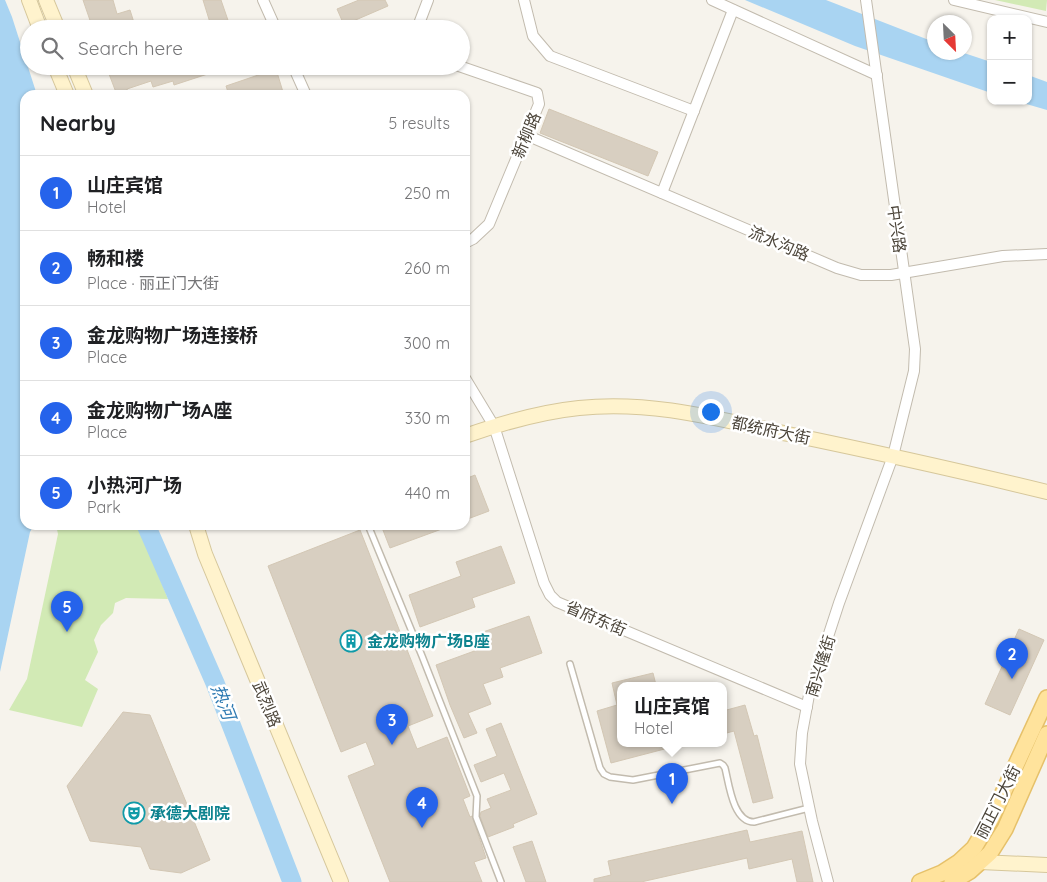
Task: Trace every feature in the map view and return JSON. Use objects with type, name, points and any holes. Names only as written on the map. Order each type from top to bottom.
[{"type":"main road","points":[[29,0],[37,20]]},
{"type":"main road","points":[[46,0],[54,20]]},
{"type":"main road","points":[[59,75],[65,90]]},
{"type":"main road","points":[[78,75],[84,90]]},
{"type":"main road","name":"都统府大街","points":[[470,434],[531,416],[579,408],[622,406],[695,413],[1047,492]]},
{"type":"main road","name":"武烈路","points":[[201,530],[205,554],[341,882]]},
{"type":"main road","name":"丽正门大街","points":[[920,882],[942,873],[960,862],[974,848],[991,820],[1047,698]]},
{"type":"main road","name":"丽正门大街","points":[[952,882],[971,872],[990,853],[1005,829],[1047,734]]},
{"type":"main road","points":[[971,872],[1033,863],[1047,865]]},
{"type":"street","points":[[263,0],[272,20]]},
{"type":"street","points":[[420,20],[428,0]]},
{"type":"street","points":[[524,0],[533,36],[550,56],[694,110]]},
{"type":"street","points":[[712,0],[877,75]]},
{"type":"street","points":[[954,0],[1047,22]]},
{"type":"street","name":"中兴路","points":[[867,4],[915,349],[914,371],[893,456]]},
{"type":"street","points":[[662,193],[732,10]]},
{"type":"street","name":"新柳路","points":[[470,70],[537,93],[539,104],[489,224],[470,240]]},
{"type":"street","points":[[297,75],[304,90]]},
{"type":"street","name":"流水沟路","points":[[526,136],[837,268],[861,275],[891,275],[1003,256],[1047,254]]},
{"type":"street","name":"省府东街","points":[[470,386],[494,426],[544,583],[550,595],[557,602],[807,707]]},
{"type":"street","name":"南兴隆街","points":[[828,882],[800,764],[802,734],[809,695],[839,603],[893,456]]},
{"type":"lane","points":[[370,530],[477,796],[476,817],[500,882]]},
{"type":"lane","points":[[570,664],[600,768],[604,774],[610,777],[633,780],[720,763],[723,764],[738,814],[748,822],[810,808]]},
{"type":"green space","points":[[995,0],[1047,0],[1046,11]]},
{"type":"green space","points":[[57,530],[140,530],[168,599],[126,598],[115,603],[113,613],[101,625],[94,640],[98,652],[85,680],[98,689],[82,727],[9,710],[27,679],[58,534]]},
{"type":"water","points":[[0,0],[5,0],[20,42],[20,75],[31,75],[35,90],[20,90],[20,530],[31,530],[0,672]]},
{"type":"water","points":[[745,0],[826,0],[927,39],[927,60],[972,60],[972,56],[987,61],[987,92],[855,46]]},
{"type":"water","points":[[1032,76],[1047,82],[1047,110],[1030,105],[1032,105]]},
{"type":"building","points":[[83,0],[113,0],[117,14],[130,10],[133,20],[90,20]]},
{"type":"building","points":[[203,0],[221,0],[228,20],[209,20]]},
{"type":"building","points":[[359,0],[385,0],[388,6],[356,20],[342,20],[337,9]]},
{"type":"building","points":[[109,75],[205,75],[174,85],[173,81],[153,87],[151,81],[127,90],[115,90]]},
{"type":"building","points":[[258,75],[278,75],[282,90],[227,90],[226,86]]},
{"type":"building","points":[[549,109],[658,152],[648,176],[540,133]]},
{"type":"building","points":[[475,475],[489,511],[470,518],[470,477]]},
{"type":"building","points":[[360,530],[433,716],[408,726],[417,749],[447,737],[470,796],[463,799],[470,817],[472,816],[486,858],[474,862],[482,882],[390,882],[348,776],[375,765],[366,742],[341,752],[268,566]]},
{"type":"building","points":[[383,530],[439,530],[390,548]]},
{"type":"building","points":[[501,546],[515,583],[472,598],[475,607],[420,627],[409,595],[461,576],[456,562]]},
{"type":"building","points":[[529,616],[542,653],[500,668],[503,677],[483,684],[491,704],[468,713],[477,733],[464,738],[436,665],[488,646],[483,632]]},
{"type":"building","points":[[1019,629],[1044,640],[1010,715],[985,704]]},
{"type":"building","points":[[653,673],[655,682],[617,682],[617,705],[612,683]]},
{"type":"building","points":[[617,705],[617,747],[672,747],[611,763],[597,711]]},
{"type":"building","points":[[745,705],[754,736],[757,735],[773,798],[753,803],[734,731],[727,733],[727,710]]},
{"type":"building","name":"承德大剧院","points":[[123,712],[150,715],[210,860],[181,873],[150,869],[141,847],[90,841],[67,786]]},
{"type":"building","points":[[501,723],[537,814],[513,824],[514,827],[488,837],[480,816],[481,812],[491,808],[487,799],[511,790],[504,773],[481,782],[474,765],[497,756],[486,729]]},
{"type":"building","points":[[747,830],[750,842],[802,831],[813,882],[797,882],[792,859],[749,869],[747,858],[641,882],[594,882],[594,879],[611,875],[608,861]]},
{"type":"building","points":[[532,841],[546,882],[526,882],[513,847]]},
{"type":"waterway","name":"热河","points":[[148,530],[215,683],[292,882]]},
{"type":"place","name":"小热河广场","points":[[67,632]]},
{"type":"place","name":"金龙购物广场B座","points":[[351,641]]},
{"type":"place","name":"畅和楼","points":[[1012,679]]},
{"type":"place","name":"金龙购物广场连接桥","points":[[392,745]]},
{"type":"place","name":"山庄宾馆","points":[[672,804]]},
{"type":"place","name":"承德大剧院","points":[[134,813]]},
{"type":"place","name":"金龙购物广场A座","points":[[422,828]]}]
